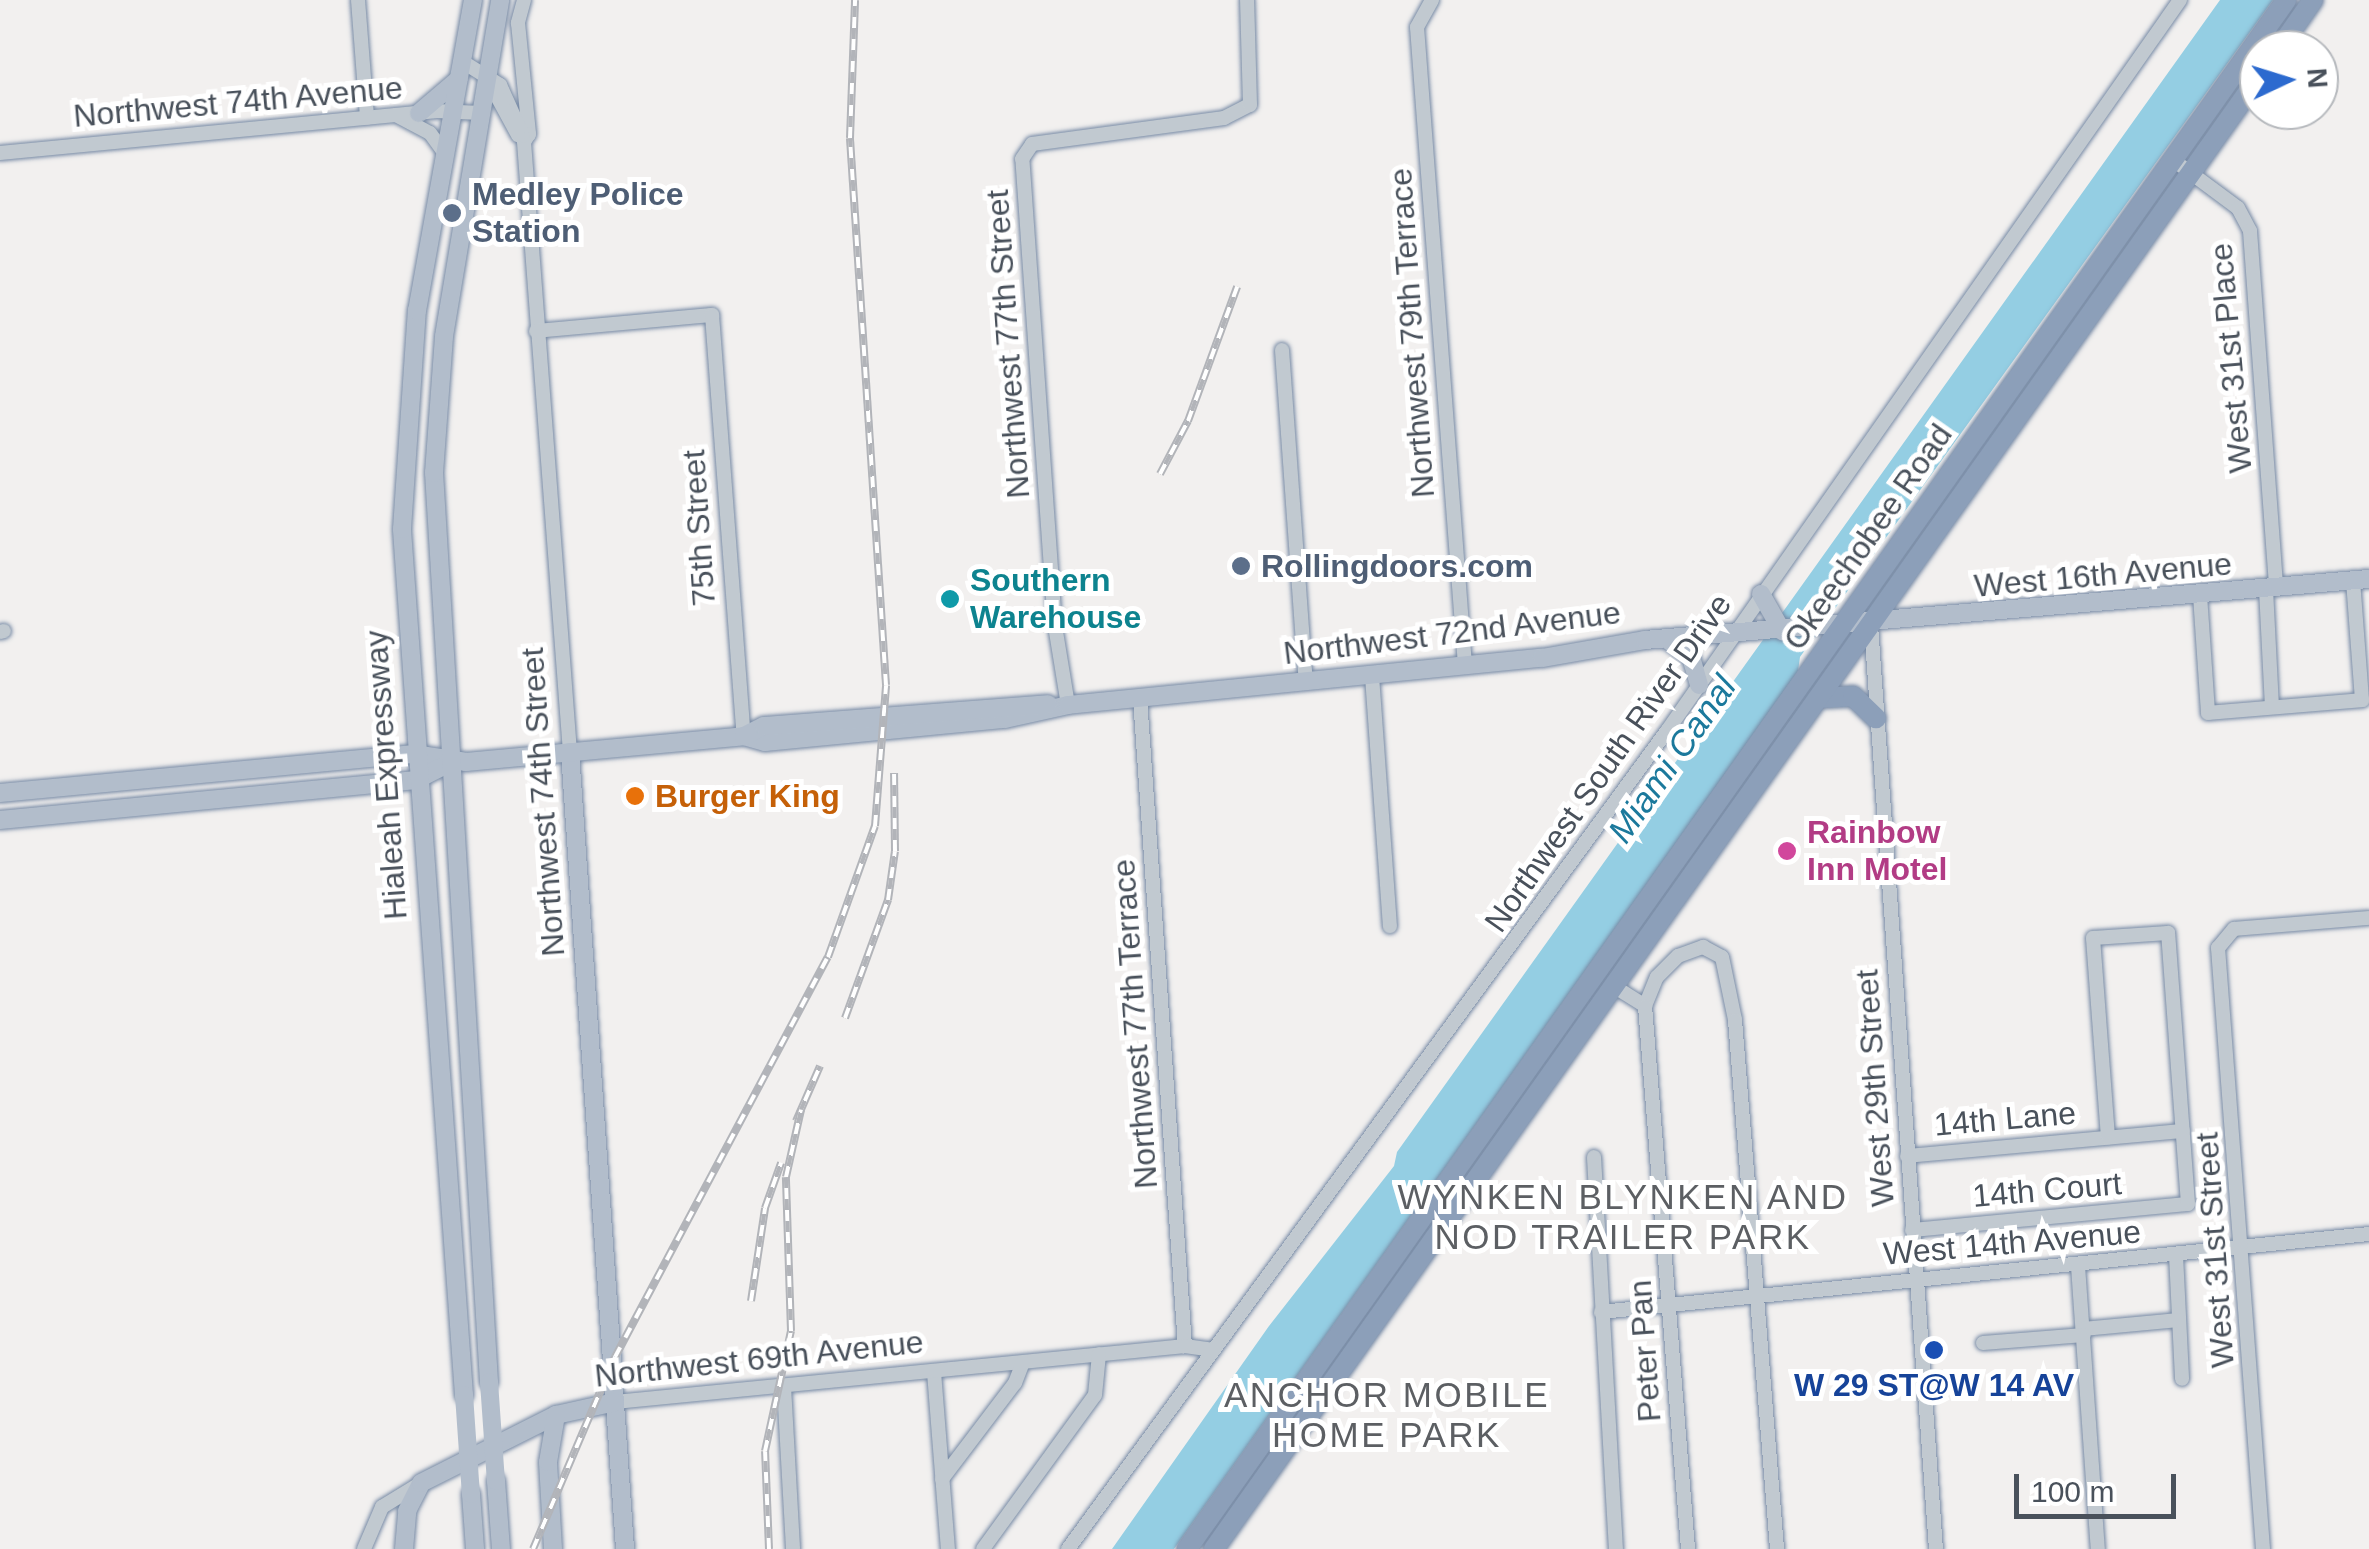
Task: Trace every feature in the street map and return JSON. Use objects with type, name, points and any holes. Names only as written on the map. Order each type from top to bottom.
[{"type":"highway","name":"Okeechobee Road","points":[[1187,1549],[1834,626],[2286,0]]},
{"type":"highway","points":[[2292,30],[2314,0]]},
{"type":"highway","name":"Okeechobee Road","points":[[1214,1549],[2239,105]]},
{"type":"highway","points":[[1818,698],[1853,696],[1876,718]]},
{"type":"main road","name":"Hialeah Expressway","points":[[473,0],[414,332],[404,450],[402,569],[475,1549]]},
{"type":"main road","name":"Hialeah Expressway","points":[[500,0],[436,412],[434,553],[501,1549]]},
{"type":"main road","points":[[418,113],[462,70]]},
{"type":"main road","name":"West 16th Avenue","points":[[1834,626],[2361,580]]},
{"type":"main road","points":[[1764,602],[1773,632]]},
{"type":"main road","name":"Northwest 72nd Avenue","points":[[0,820],[416,780],[448,764],[744,736],[764,726],[1014,702],[1068,704],[1140,698],[1465,666],[1664,638],[1834,626]]},
{"type":"main road","points":[[1664,638],[1692,657],[1699,685]]},
{"type":"main road","name":"Northwest 74th Street","points":[[570,752],[625,1549]]},
{"type":"main road","name":"Northwest 72nd Avenue","points":[[0,793],[414,754],[448,764]]},
{"type":"main road","points":[[170,804],[188,790],[231,786],[250,770]]},
{"type":"main road","points":[[100,784],[102,810]]},
{"type":"main road","name":"Northwest 69th Avenue","points":[[421,1483],[556,1415],[615,1402]]},
{"type":"main road","points":[[553,1549],[548,1462],[556,1415]]},
{"type":"main road","points":[[519,1433],[548,1462]]},
{"type":"main road","points":[[404,1549],[407,1511],[421,1483]]},
{"type":"street","points":[[358,0],[367,118]]},
{"type":"street","name":"Northwest 74th Street","points":[[524,0],[520,131],[570,752]]},
{"type":"street","name":"Northwest 77th Street","points":[[1068,704],[1055,626],[1022,159],[1032,144],[1224,118],[1250,105],[1248,0]]},
{"type":"street","name":"Northwest 79th Terrace","points":[[1432,0],[1417,27],[1465,666]]},
{"type":"street","name":"Northwest South River Drive","points":[[1068,1549],[1733,635],[1764,602],[2180,0]]},
{"type":"street","name":"Northwest 74th Street","points":[[520,54],[529,134],[520,131]]},
{"type":"street","points":[[462,70],[488,79],[520,131]]},
{"type":"street","name":"Northwest 74th Avenue","points":[[0,152],[418,113],[482,113]]},
{"type":"street","points":[[395,115],[430,133],[444,152]]},
{"type":"street","name":"West 31st Place","points":[[2172,159],[2238,208],[2250,231],[2271,589],[2272,707]]},
{"type":"street","name":"75th Street","points":[[536,331],[712,315],[744,736]]},
{"type":"street","points":[[1282,350],[1306,682]]},
{"type":"street","points":[[2200,596],[2208,713],[2362,700],[2361,580]]},
{"type":"street","name":"West 29th Street","points":[[1871,624],[1936,1549]]},
{"type":"street","points":[[1372,676],[1390,926]]},
{"type":"street","name":"Northwest 77th Terrace","points":[[1140,698],[1185,1346]]},
{"type":"street","name":"West 31st Street","points":[[2263,1549],[2218,948],[2234,929],[2369,918]]},
{"type":"street","points":[[2108,1137],[2093,938],[2168,933],[2183,1131]]},
{"type":"street","points":[[1615,986],[1646,1006],[1662,968],[1689,950],[1715,950],[1725,970],[1735,1020],[1754,1301],[1777,1549]]},
{"type":"street","name":"Peter Pan","points":[[1646,1006],[1688,1549]]},
{"type":"street","name":"14th Lane","points":[[1907,1156],[2183,1131]]},
{"type":"street","name":"14th Court","points":[[1912,1230],[2188,1204],[2183,1131]]},
{"type":"street","points":[[1594,1157],[1616,1549]]},
{"type":"street","name":"West 14th Avenue","points":[[1601,1312],[1754,1301],[1916,1279],[2078,1266],[2369,1234]]},
{"type":"street","points":[[2176,1254],[2182,1379]]},
{"type":"street","points":[[2078,1266],[2098,1549]]},
{"type":"street","points":[[1983,1343],[2179,1320]]},
{"type":"street","name":"Northwest 69th Avenue","points":[[615,1402],[1185,1346],[1212,1350]]},
{"type":"street","points":[[983,1549],[1095,1395],[1099,1354]]},
{"type":"street","points":[[942,1479],[1015,1383],[1023,1362]]},
{"type":"street","points":[[934,1372],[948,1549]]},
{"type":"street","points":[[784,1387],[794,1549]]},
{"type":"street","name":"Northwest 69th Avenue","points":[[364,1549],[382,1507],[421,1483]]},
{"type":"water","points":[[2220,0],[2273,0],[2251,30],[2239,30],[2239,47],[1800,657],[1798,671],[1174,1549],[1112,1549],[1269,1326],[1394,1166],[1397,1152]]},
{"type":"railway","points":[[533,1549],[615,1357],[828,957],[875,826],[886,685],[850,138],[855,0]]},
{"type":"railway","points":[[1160,474],[1188,421],[1237,287]]},
{"type":"railway","points":[[845,1018],[888,900],[895,851],[894,773]]},
{"type":"railway","points":[[796,1121],[820,1066]]},
{"type":"railway","points":[[769,1549],[765,1451],[791,1331],[786,1177],[801,1110]]},
{"type":"railway","points":[[751,1301],[765,1208],[781,1163]]},
{"type":"place","name":"Medley Police Station","points":[[452,213]]},
{"type":"place","name":"Rollingdoors.com","points":[[1241,566]]},
{"type":"place","name":"Southern Warehouse","points":[[950,599]]},
{"type":"place","name":"Burger King","points":[[635,796]]},
{"type":"place","name":"Rainbow Inn Motel","points":[[1787,851]]},
{"type":"place","name":"W 29 ST@W 14 AV","points":[[1934,1350]]},
{"type":"district","name":"WYNKEN BLYNKEN AND NOD TRAILER PARK","points":[[1623,1217]]},
{"type":"district","name":"ANCHOR MOBILE HOME PARK","points":[[1387,1415]]},
{"type":"water label","name":"Miami Canal","points":[[1672,759]]}]
